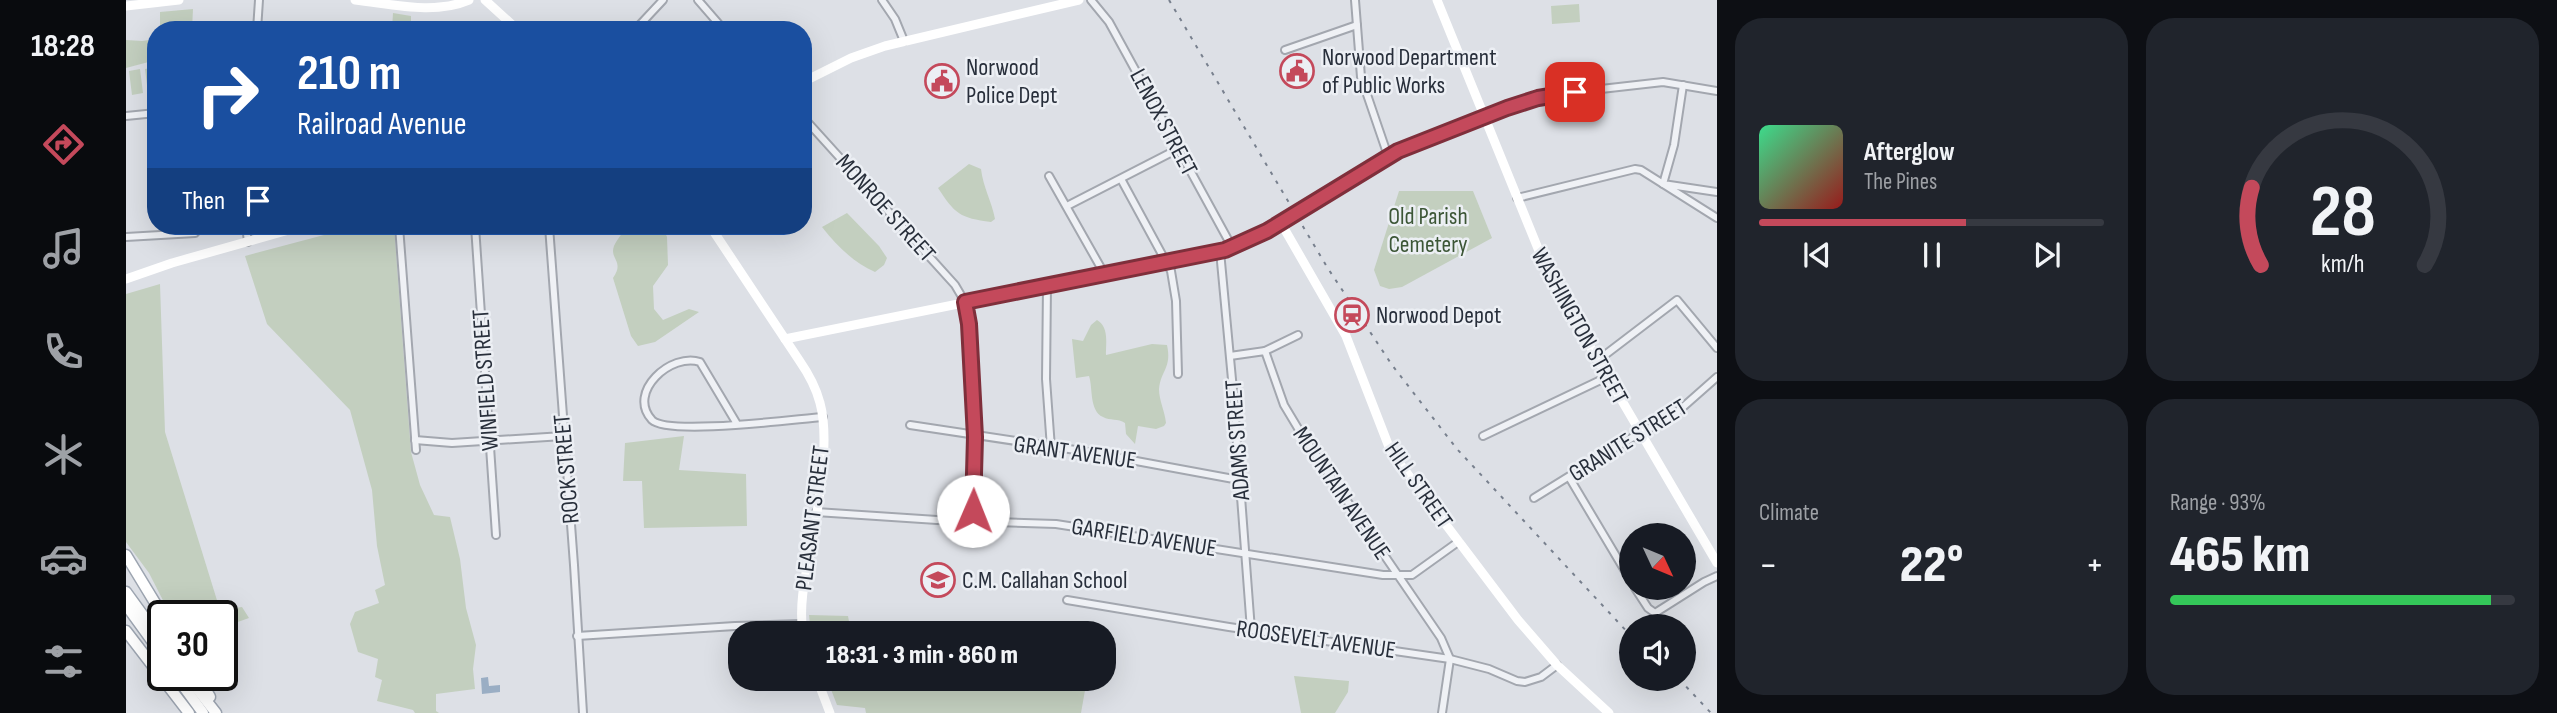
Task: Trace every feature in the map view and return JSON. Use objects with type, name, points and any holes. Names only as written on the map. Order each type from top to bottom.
[{"type":"main road","points":[[126,555],[153,600]]},
{"type":"main road","points":[[126,592],[147,621]]},
{"type":"main road","points":[[126,605],[147,634]]},
{"type":"main road","points":[[126,631],[189,713]]},
{"type":"main road","points":[[187,691],[203,713]]},
{"type":"main road","points":[[200,691],[218,713]]},
{"type":"main road","points":[[206,691],[218,713]]},
{"type":"street","points":[[126,6],[179,0]]},
{"type":"street","points":[[258,21],[259,0]]},
{"type":"street","points":[[355,0],[437,8],[454,6],[469,0]]},
{"type":"street","points":[[485,0],[508,21]]},
{"type":"street","points":[[643,21],[663,0]]},
{"type":"street","points":[[698,0],[716,21]]},
{"type":"street","points":[[881,0],[895,19],[904,41]]},
{"type":"street","points":[[812,78],[851,58],[904,41],[1079,0]]},
{"type":"street","name":"LENOX STREET","points":[[1091,0],[1110,22],[1232,247]]},
{"type":"street","points":[[1355,0],[1362,77],[1388,156]]},
{"type":"street","name":"WASHINGTON STREET","points":[[1437,0],[1550,278],[1717,563]]},
{"type":"street","points":[[1285,50],[1357,25]]},
{"type":"street","points":[[785,339],[1220,251],[1281,223],[1388,156],[1538,98],[1663,82],[1717,91]]},
{"type":"street","points":[[1663,184],[1674,145],[1683,85]]},
{"type":"street","points":[[126,116],[147,114]]},
{"type":"street","name":"MONROE STREET","points":[[812,127],[955,285],[965,302]]},
{"type":"street","points":[[1067,206],[1178,149]]},
{"type":"street","points":[[1517,198],[1635,169],[1717,218]]},
{"type":"street","points":[[1049,176],[1105,275]]},
{"type":"street","points":[[1121,179],[1168,263],[1176,301],[1178,374]]},
{"type":"street","points":[[1663,184],[1717,192]]},
{"type":"street","name":"HILL STREET","points":[[1281,223],[1346,336],[1391,452],[1518,620],[1558,665],[1609,713]]},
{"type":"street","points":[[126,237],[185,235]]},
{"type":"street","points":[[247,235],[248,242]]},
{"type":"street","points":[[126,279],[272,235]]},
{"type":"street","points":[[400,235],[416,450]]},
{"type":"street","name":"WINFIELD STREET","points":[[476,235],[496,535]]},
{"type":"street","name":"ROCK STREET","points":[[549,235],[583,713]]},
{"type":"street","name":"PLEASANT STREET","points":[[716,235],[813,383],[823,417],[822,461],[801,602],[802,621]]},
{"type":"street","name":"ADAMS STREET","points":[[1220,251],[1251,630]]},
{"type":"street","points":[[1047,286],[1046,379],[1051,448]]},
{"type":"street","points":[[1597,361],[1677,300],[1717,348]]},
{"type":"street","points":[[965,302],[969,324],[975,437],[973,520]]},
{"type":"street","points":[[1230,356],[1265,351],[1298,335]]},
{"type":"street","name":"MOUNTAIN AVENUE","points":[[1265,351],[1284,405],[1441,638],[1450,659]]},
{"type":"street","points":[[737,424],[700,362],[682,361],[666,369],[656,375],[646,391],[650,418],[658,424],[675,427],[737,424],[823,417]]},
{"type":"street","points":[[1483,436],[1607,377]]},
{"type":"street","name":"GRANITE STREET","points":[[1534,498],[1683,409],[1717,377]]},
{"type":"street","name":"GRANT AVENUE","points":[[910,425],[975,437],[1082,451],[1239,480]]},
{"type":"street","points":[[415,440],[452,443],[563,436]]},
{"type":"street","points":[[1569,477],[1619,561]]},
{"type":"street","name":"GARFIELD AVENUE","points":[[816,512],[1056,523],[1371,574],[1399,576],[1412,575],[1424,569],[1458,542]]},
{"type":"street","points":[[1696,587],[1717,576]]},
{"type":"street","name":"ROOSEVELT AVENUE","points":[[1067,600],[1450,659],[1525,682],[1541,677],[1558,665]]},
{"type":"street","points":[[1643,600],[1655,613],[1676,600]]},
{"type":"street","points":[[577,636],[728,627]]},
{"type":"street","points":[[1442,713],[1450,659]]},
{"type":"street","points":[[822,691],[830,713]]},
{"type":"green space","points":[[1579,4],[1580,22],[1552,24],[1551,6]]},
{"type":"green space","points":[[193,9],[192,21],[160,21],[160,12]]},
{"type":"green space","points":[[393,13],[411,16],[411,21],[393,21]]},
{"type":"green space","points":[[126,40],[147,40],[147,62],[126,68]]},
{"type":"green space","points":[[140,69],[143,93],[132,95],[129,71]]},
{"type":"green space","points":[[969,164],[981,169],[995,219],[991,222],[972,219],[959,213],[938,188]]},
{"type":"green space","name":"Old Parish Cemetery","points":[[1399,191],[1473,191],[1492,238],[1402,287],[1389,289],[1380,286],[1374,270]]},
{"type":"green space","points":[[847,213],[887,258],[884,265],[875,272],[846,253],[822,227]]},
{"type":"green space","points":[[324,235],[395,235],[411,452],[420,485],[434,515],[450,517],[460,559],[466,608],[476,645],[473,669],[475,689],[436,694],[436,711],[439,713],[415,713],[413,710],[377,701],[382,680],[375,677],[378,659],[358,652],[350,624],[355,612],[379,603],[375,590],[385,585],[377,546],[372,490],[350,410],[267,324],[245,256]]},
{"type":"green space","points":[[621,235],[666,235],[668,265],[653,286],[654,309],[663,320],[689,309],[699,312],[655,342],[638,346],[631,336],[613,278],[618,268],[613,254],[614,246]]},
{"type":"green space","points":[[160,284],[165,432],[217,600],[163,600],[149,573],[126,542],[126,294]]},
{"type":"green space","points":[[1097,320],[1105,331],[1106,355],[1152,344],[1167,345],[1168,359],[1159,389],[1166,423],[1156,429],[1138,426],[1135,444],[1126,434],[1125,423],[1103,417],[1095,410],[1089,376],[1076,378],[1072,339],[1083,341],[1091,325]]},
{"type":"green space","points":[[684,436],[679,470],[746,474],[747,526],[644,528],[642,481],[623,481],[625,443]]},
{"type":"green space","points":[[242,607],[249,618],[238,622],[238,608]]},
{"type":"green space","points":[[809,615],[848,616],[849,621],[810,621]]},
{"type":"green space","points":[[1294,676],[1349,681],[1348,692],[1335,713],[1301,713]]},
{"type":"green space","points":[[832,691],[1085,691],[1081,713],[866,713],[865,708],[837,705]]},
{"type":"water","points":[[488,677],[489,686],[500,685],[500,692],[482,694],[481,678]]},
{"type":"railway","points":[[1169,0],[1327,267],[1392,365],[1457,449],[1619,623]]},
{"type":"railway","points":[[1690,691],[1711,713]]},
{"type":"place","name":"Norwood Department of Public Works","points":[[1297,71]]},
{"type":"place","name":"Norwood Police Dept","points":[[942,81]]},
{"type":"place","name":"Norwood Depot","points":[[1352,315]]},
{"type":"place","name":"C.M. Callahan School","points":[[938,580]]},
{"type":"route","points":[[973,511],[975,437],[969,324],[965,302],[1225,250],[1267,231],[1398,151],[1507,108],[1538,98],[1575,92]]}]
